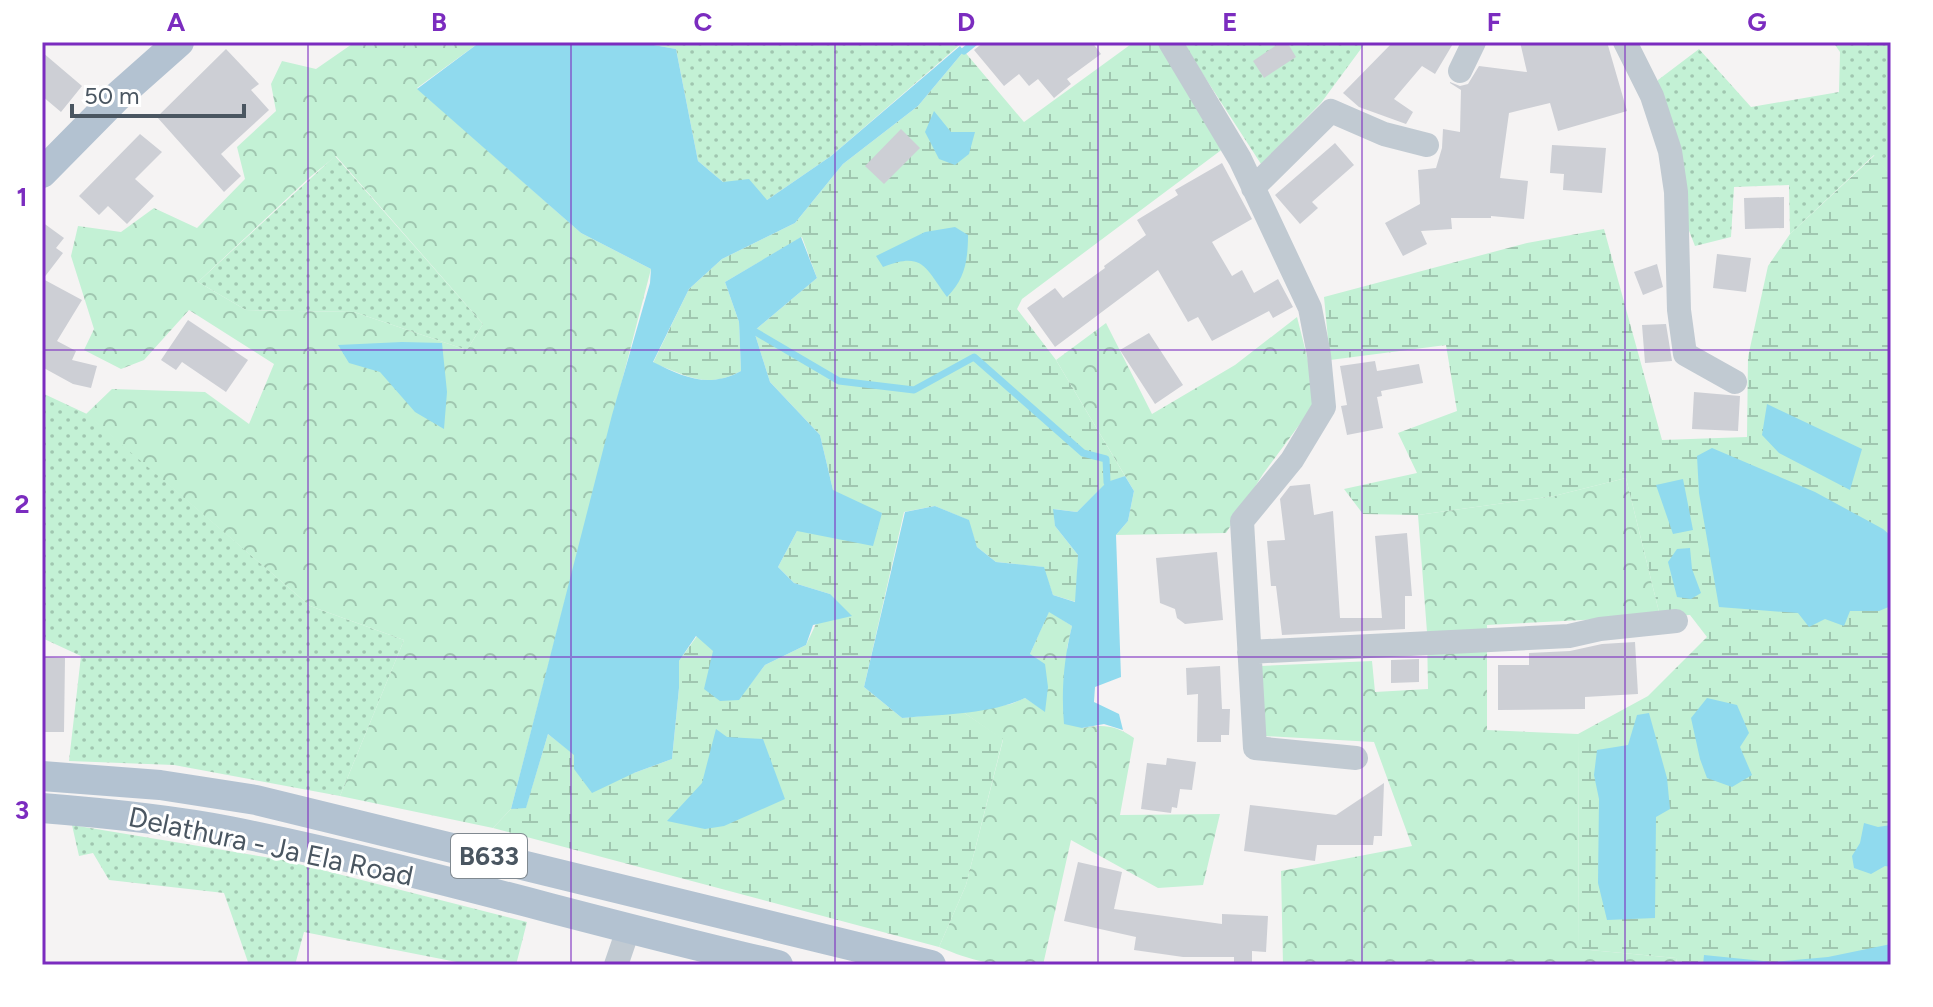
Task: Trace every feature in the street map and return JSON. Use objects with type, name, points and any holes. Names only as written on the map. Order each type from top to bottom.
[{"type":"main road","points":[[42,173],[117,97],[179,42]]},
{"type":"main road","name":"Delathura - Ja Ela Road","points":[[42,776],[160,785],[256,800],[931,965]]},
{"type":"main road","name":"Delathura - Ja Ela Road","points":[[42,808],[113,813],[227,831],[332,854],[778,965]]},
{"type":"street","points":[[1170,42],[1240,159],[1310,308],[1319,355],[1324,407],[1292,460],[1242,521],[1255,748],[1356,758]]},
{"type":"street","points":[[1460,71],[1474,42]]},
{"type":"street","points":[[1625,42],[1652,96],[1670,151],[1676,192],[1679,310],[1685,354],[1735,382]]},
{"type":"street","points":[[1253,188],[1331,111],[1384,134],[1427,145]]},
{"type":"street","points":[[1249,652],[1569,636],[1600,629],[1676,621]]},
{"type":"street","points":[[616,965],[628,930]]},
{"type":"green space","points":[[355,42],[480,42],[417,88],[581,233],[651,269],[511,809],[493,828],[340,796],[404,640],[310,606],[86,414],[112,389],[205,392],[249,424],[274,364],[189,310],[144,360],[121,369],[84,350],[94,329],[71,256],[78,226],[121,232],[154,208],[197,228],[245,179],[237,147],[276,111],[271,84],[282,61],[316,69]],"holes":[[[336,156],[483,324],[467,350],[354,312],[246,310],[198,282]]]},
{"type":"green space","points":[[637,42],[963,42],[831,156],[767,200],[723,182],[698,161],[676,49]]},
{"type":"green space","points":[[1134,42],[1158,42],[1224,148],[1022,299],[1017,309],[1056,360],[1125,476],[1107,483],[1077,512],[1054,509],[1055,526],[1078,555],[1076,602],[1053,595],[1043,567],[996,562],[977,547],[968,520],[935,506],[904,512],[864,687],[902,718],[963,712],[1003,739],[966,885],[939,947],[493,828],[511,809],[526,807],[548,734],[575,755],[634,773],[672,759],[679,661],[697,636],[714,650],[738,700],[765,665],[806,645],[830,594],[794,583],[778,567],[797,531],[833,490],[820,435],[770,382],[754,331],[817,278],[802,237],[725,282],[739,322],[741,371],[729,377],[696,379],[653,363],[689,289],[722,259],[795,223],[843,164],[918,106],[964,51],[1024,122]]},
{"type":"green space","points":[[1182,42],[1366,42],[1321,103],[1261,164]]},
{"type":"green space","points":[[1833,42],[1891,42],[1891,176],[1874,155],[1790,234],[1789,185],[1734,187],[1731,237],[1695,246],[1662,162],[1658,80],[1699,49],[1751,107],[1839,92],[1840,52]]},
{"type":"green space","points":[[1875,155],[1891,176],[1891,965],[1677,965],[1676,958],[1579,949],[1578,734],[1648,696],[1707,637],[1690,615],[1660,616],[1626,478],[1554,496],[1418,515],[1363,514],[1344,489],[1417,473],[1398,433],[1457,411],[1446,345],[1330,360],[1324,297],[1527,243],[1604,229],[1662,440],[1747,437],[1748,357],[1768,266],[1790,234]]},
{"type":"green space","points":[[335,156],[483,324],[467,350],[354,312],[246,310],[198,282]]},
{"type":"green space","points":[[1297,317],[1317,396],[1226,533],[1116,535],[1128,521],[1134,491],[1056,360],[1106,323],[1152,414],[1235,365]]},
{"type":"green space","points":[[42,393],[87,414],[310,606],[404,640],[340,796],[174,765],[69,761],[81,656],[42,638]]},
{"type":"green space","points":[[1626,478],[1660,616],[1487,625],[1487,730],[1578,734],[1579,949],[1676,958],[1677,965],[1283,965],[1281,871],[1412,846],[1374,742],[1264,736],[1261,666],[1372,661],[1375,692],[1428,689],[1418,515],[1554,496]]},
{"type":"green space","points":[[1049,611],[1072,626],[1067,648],[1082,728],[1109,727],[1134,738],[1120,815],[1220,814],[1203,885],[1158,888],[1071,840],[1043,965],[990,963],[939,947],[966,885],[1003,740],[963,712],[1011,704],[1025,698],[1045,711],[1030,654]]},
{"type":"green space","points":[[72,825],[283,860],[527,922],[516,965],[472,965],[304,932],[295,965],[249,965],[224,893],[109,880],[93,853],[79,856]]},
{"type":"water","points":[[480,42],[637,42],[676,49],[698,161],[723,182],[749,179],[767,200],[831,156],[960,46],[964,51],[918,106],[843,164],[795,223],[722,259],[689,289],[653,362],[696,379],[718,379],[741,371],[739,322],[725,282],[801,237],[817,278],[754,331],[770,382],[820,435],[833,490],[882,513],[873,546],[797,531],[778,567],[794,583],[830,594],[852,616],[813,625],[806,645],[765,665],[739,700],[720,701],[704,689],[713,651],[696,636],[679,661],[672,759],[592,793],[574,769],[574,755],[548,734],[526,808],[511,809],[612,415],[650,283],[651,269],[581,233],[417,89]]},
{"type":"water","points":[[934,111],[951,132],[975,132],[969,154],[955,165],[939,159],[925,132]]},
{"type":"water","points":[[955,227],[968,235],[967,253],[962,276],[947,297],[922,265],[907,261],[883,267],[876,256],[925,232]]},
{"type":"water","points":[[442,343],[447,392],[444,429],[415,412],[380,372],[349,363],[338,345]]},
{"type":"water","points":[[1767,404],[1862,449],[1850,490],[1779,453],[1762,435]]},
{"type":"water","points":[[1712,448],[1815,492],[1891,536],[1891,606],[1879,611],[1850,611],[1844,626],[1825,619],[1809,627],[1798,613],[1719,607],[1699,493],[1697,456]]},
{"type":"water","points":[[1125,476],[1134,491],[1128,521],[1116,535],[1121,677],[1095,687],[1094,702],[1119,714],[1123,730],[1104,724],[1082,728],[1064,724],[1064,675],[1072,626],[1049,612],[1030,654],[1045,664],[1048,687],[1045,712],[1025,698],[980,711],[902,718],[864,687],[905,512],[935,506],[969,520],[977,547],[996,562],[1044,567],[1053,595],[1075,602],[1078,555],[1055,526],[1053,509],[1077,512],[1107,482]]},
{"type":"water","points":[[1683,479],[1693,530],[1673,534],[1656,485]]},
{"type":"water","points":[[1690,548],[1692,569],[1701,593],[1691,599],[1677,597],[1668,562],[1677,549]]},
{"type":"water","points":[[1707,698],[1737,705],[1749,733],[1740,747],[1752,775],[1732,787],[1707,778],[1700,759],[1691,718]]},
{"type":"water","points":[[1649,713],[1667,778],[1670,809],[1656,817],[1655,918],[1607,920],[1598,883],[1599,799],[1594,775],[1597,750],[1628,745],[1637,715]]},
{"type":"water","points":[[716,729],[727,737],[763,739],[785,799],[724,826],[705,829],[667,821],[702,783]]},
{"type":"water","points":[[1864,823],[1878,827],[1891,825],[1891,867],[1885,866],[1871,874],[1854,868],[1852,856],[1860,843]]},
{"type":"water","points":[[1891,944],[1891,965],[1703,965],[1704,955],[1773,962],[1828,957]]},
{"type":"building","points":[[984,42],[1092,42],[1101,54],[1067,79],[1071,84],[1054,98],[1038,79],[1029,86],[1019,74],[1004,86],[974,50]]},
{"type":"building","points":[[1281,42],[1287,42],[1296,57],[1264,78],[1253,61]]},
{"type":"building","points":[[1393,42],[1454,42],[1435,74],[1422,66],[1394,99],[1413,112],[1406,124],[1359,107],[1343,93]]},
{"type":"building","points":[[1520,42],[1607,42],[1627,111],[1558,131],[1550,103],[1509,113],[1500,178],[1528,181],[1524,219],[1491,216],[1451,218],[1452,229],[1421,231],[1427,244],[1403,256],[1385,223],[1420,204],[1418,170],[1436,168],[1443,129],[1460,132],[1461,90],[1450,82],[1460,86],[1468,84],[1479,66],[1527,72]]},
{"type":"building","points":[[226,49],[259,84],[251,90],[269,110],[221,154],[241,176],[224,192],[157,117]]},
{"type":"building","points":[[42,52],[82,86],[61,112],[42,96]]},
{"type":"building","points":[[901,129],[920,148],[884,184],[865,166]]},
{"type":"building","points":[[140,134],[162,152],[135,179],[154,196],[127,224],[108,206],[99,215],[79,196]]},
{"type":"building","points":[[1335,143],[1354,165],[1312,202],[1318,208],[1300,224],[1275,195]]},
{"type":"building","points":[[1552,145],[1606,148],[1602,193],[1563,190],[1564,174],[1550,173]]},
{"type":"building","points":[[1222,163],[1252,219],[1212,242],[1232,276],[1242,270],[1254,293],[1278,279],[1293,307],[1273,318],[1269,311],[1212,341],[1198,317],[1188,322],[1158,270],[1055,347],[1027,308],[1055,288],[1063,298],[1105,268],[1146,235],[1137,220],[1178,195],[1175,190]]},
{"type":"building","points":[[1784,197],[1784,228],[1745,229],[1744,198]]},
{"type":"building","points":[[42,222],[64,238],[56,248],[63,253],[43,279],[82,300],[57,341],[76,351],[72,360],[97,366],[91,388],[73,384],[42,367]]},
{"type":"building","points":[[1717,254],[1751,258],[1746,292],[1713,288]]},
{"type":"building","points":[[1657,264],[1663,287],[1643,295],[1634,272]]},
{"type":"building","points":[[188,320],[248,360],[226,392],[182,362],[176,370],[161,360]]},
{"type":"building","points":[[1666,324],[1672,361],[1645,363],[1642,325]]},
{"type":"building","points":[[1149,333],[1183,385],[1155,404],[1120,350]]},
{"type":"building","points":[[1375,361],[1377,371],[1419,364],[1423,383],[1381,391],[1382,396],[1377,397],[1383,428],[1347,435],[1341,406],[1347,405],[1340,366]]},
{"type":"building","points":[[1694,392],[1740,396],[1738,431],[1692,429]]},
{"type":"building","points":[[1310,484],[1314,515],[1333,511],[1340,618],[1382,618],[1375,536],[1407,533],[1412,596],[1405,596],[1405,629],[1282,635],[1276,586],[1271,586],[1267,541],[1285,540],[1280,499],[1290,486]]},
{"type":"building","points":[[1217,552],[1223,620],[1185,624],[1177,618],[1175,609],[1160,603],[1156,558]]},
{"type":"building","points":[[1635,642],[1638,694],[1585,697],[1585,709],[1498,710],[1498,665],[1529,665],[1529,653]]},
{"type":"building","points":[[42,657],[65,658],[64,732],[42,732]]},
{"type":"building","points":[[1419,659],[1419,682],[1391,683],[1391,660]]},
{"type":"building","points":[[1220,666],[1222,709],[1230,709],[1229,735],[1221,735],[1221,742],[1197,742],[1198,694],[1187,695],[1186,668]]},
{"type":"building","points":[[1167,758],[1196,762],[1192,790],[1180,789],[1177,808],[1172,807],[1171,813],[1141,809],[1147,763],[1166,765]]},
{"type":"building","points":[[1384,783],[1382,836],[1374,836],[1373,845],[1317,845],[1315,861],[1244,851],[1250,805],[1336,815]]},
{"type":"building","points":[[1078,862],[1122,872],[1114,909],[1222,924],[1222,914],[1268,916],[1266,952],[1252,951],[1252,965],[1234,964],[1234,957],[1183,957],[1134,950],[1136,937],[1064,921]]},
{"type":"waterway","points":[[964,51],[975,42]]},
{"type":"waterway","points":[[754,331],[839,381],[914,390],[974,357],[1083,453],[1106,459],[1107,482]]}]
